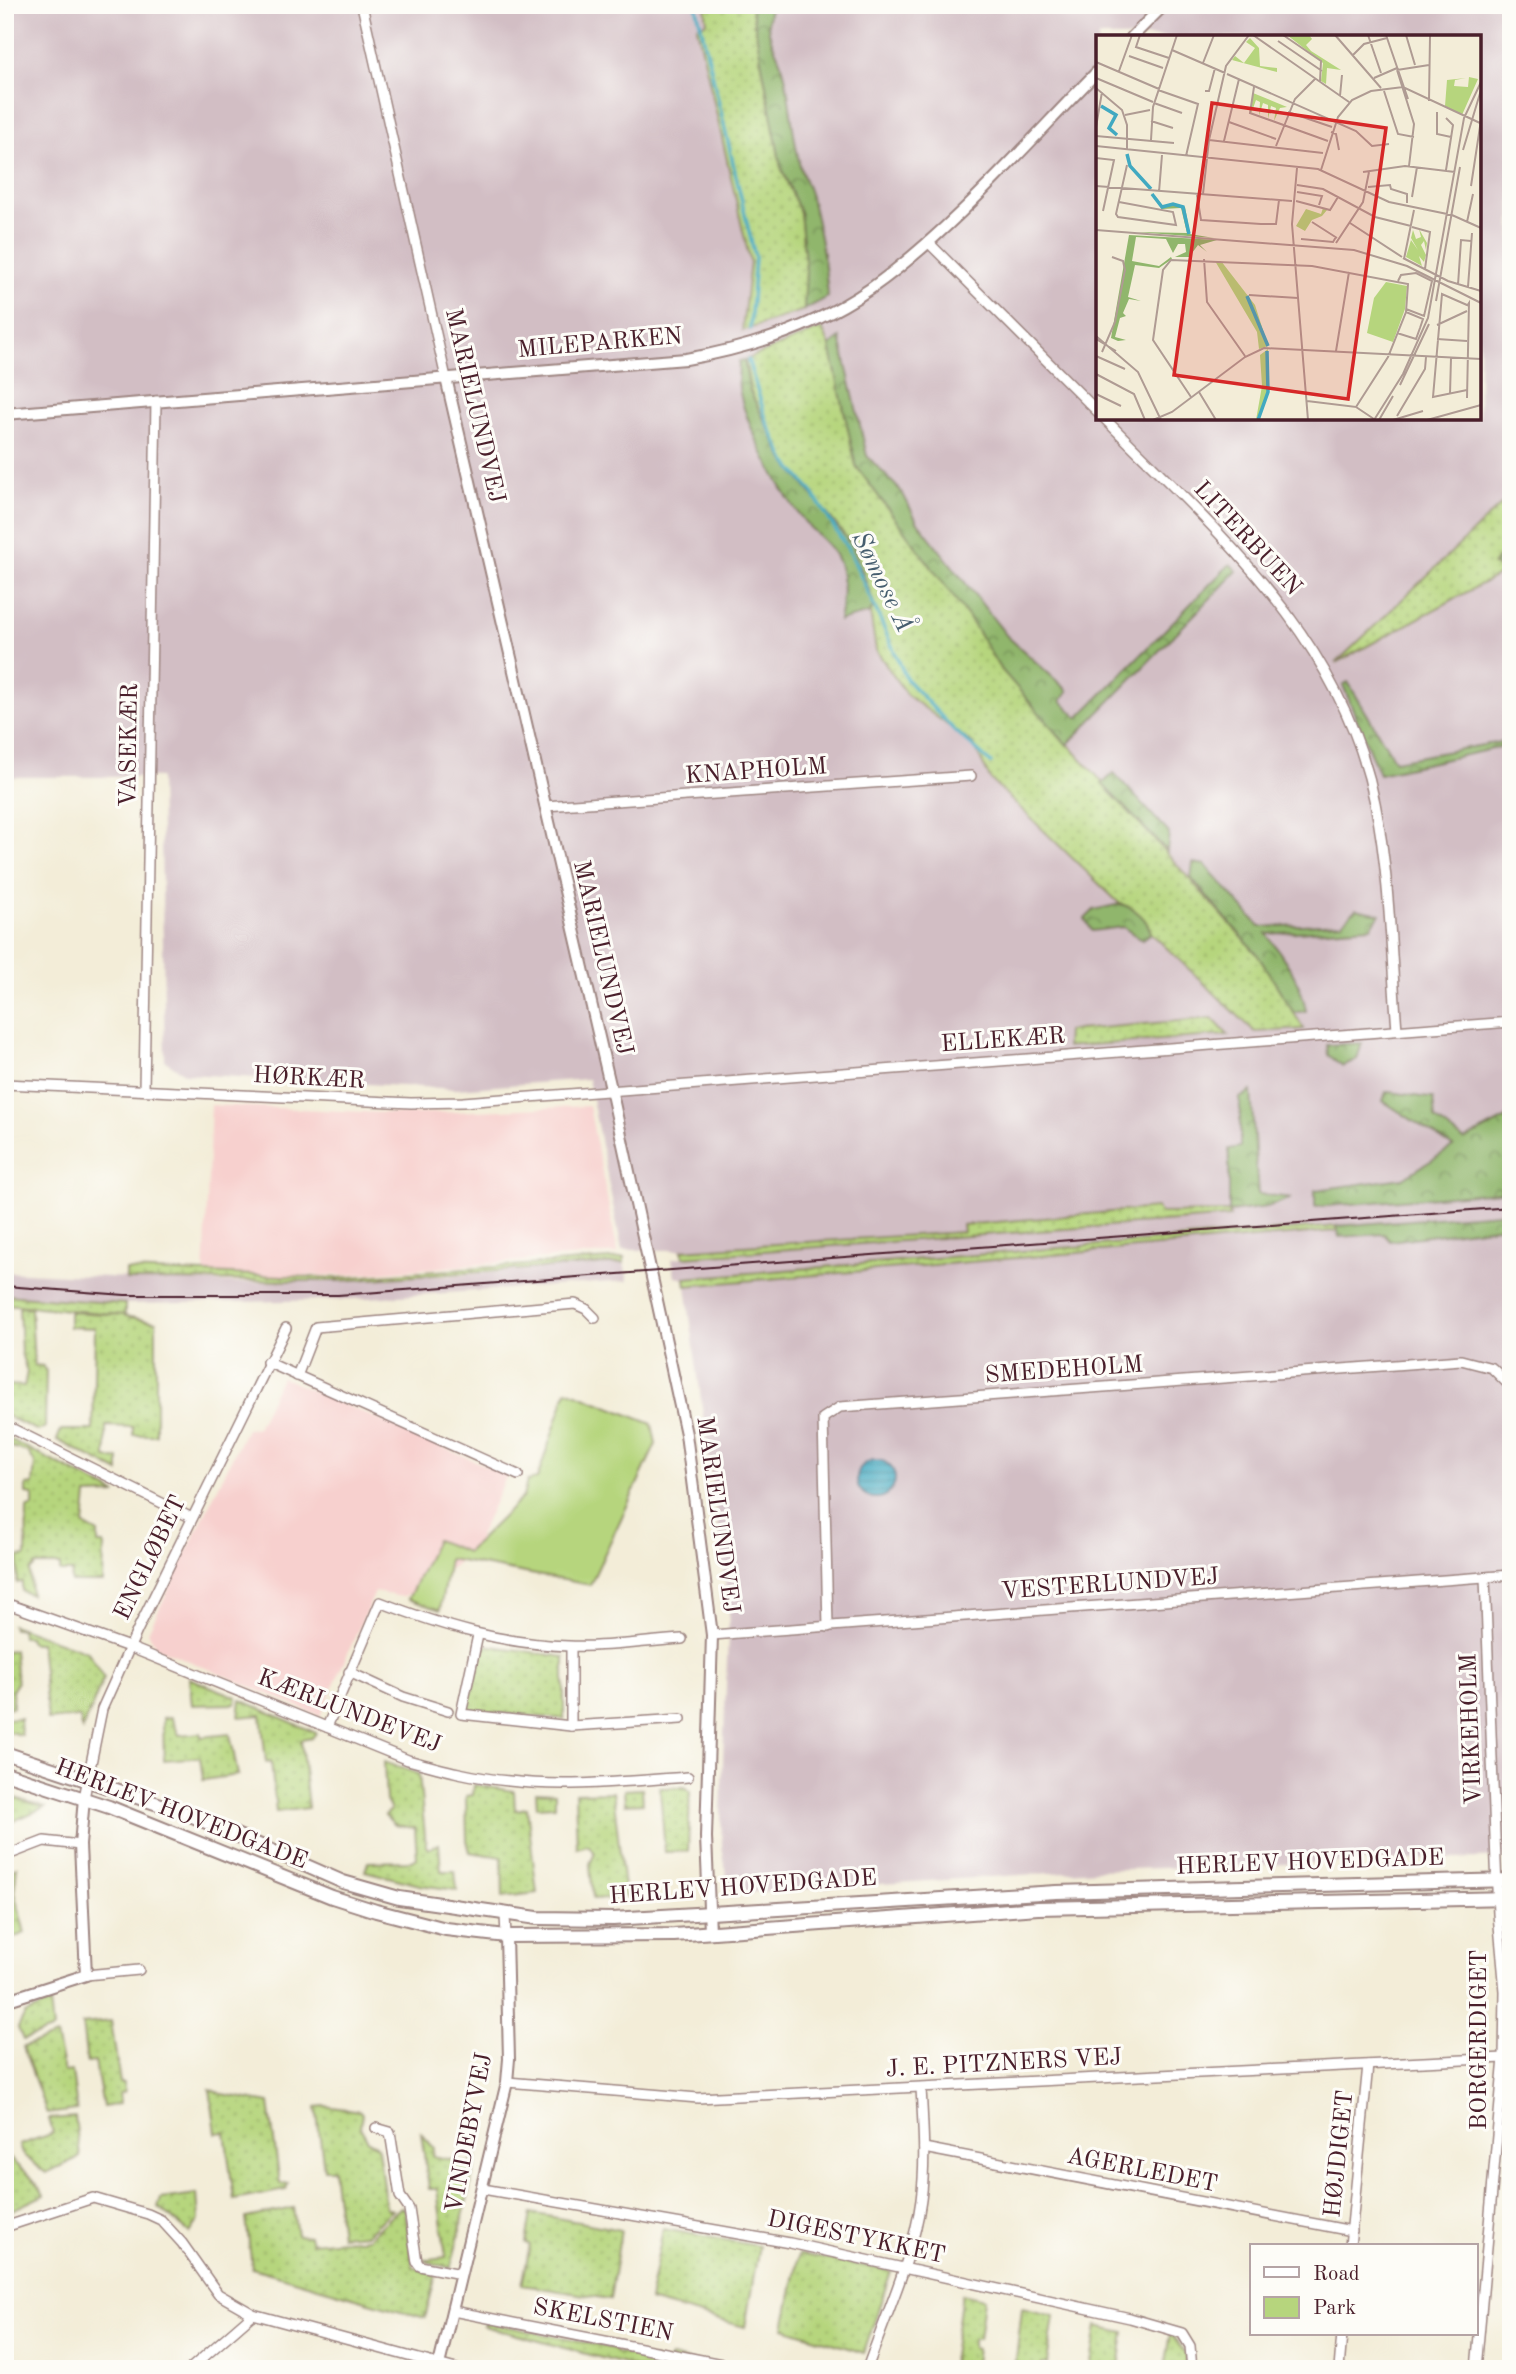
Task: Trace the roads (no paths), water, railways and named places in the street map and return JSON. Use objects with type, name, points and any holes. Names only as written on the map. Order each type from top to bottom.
[{"type":"main road","name":"HERLEV HOVEDGADE","points":[[5,1753],[87,1778],[188,1814],[343,1882],[398,1898],[505,1915],[613,1919],[1056,1892],[1504,1880]]},
{"type":"main road","name":"HERLEV HOVEDGADE","points":[[5,1773],[84,1798],[376,1912],[446,1928],[506,1936],[655,1936],[1038,1908],[1504,1899]]},
{"type":"street","name":"MARIELUNDVEJ","points":[[362,5],[611,1090],[686,1434],[712,1635],[706,1837],[710,1932]]},
{"type":"street","points":[[1134,35],[1164,5]]},
{"type":"street","name":"MILEPARKEN","points":[[5,414],[686,359],[747,345],[805,324],[874,285],[928,242],[1096,73]]},
{"type":"street","points":[[928,242],[1096,410]]},
{"type":"street","name":"VASEKÆR","points":[[144,1090],[156,401]]},
{"type":"street","name":"LITERBUEN","points":[[1106,420],[1254,569],[1288,611],[1321,662],[1343,706],[1361,752],[1382,840],[1397,1030]]},
{"type":"street","name":"KNAPHOLM","points":[[545,806],[971,776]]},
{"type":"street","name":"ELLEKÆR","points":[[611,1090],[1511,1022]]},
{"type":"street","name":"HØRKÆR","points":[[5,1084],[411,1103],[611,1090]]},
{"type":"street","points":[[297,1376],[316,1327],[575,1304],[586,1308],[595,1318]]},
{"type":"street","name":"ENGLØBET","points":[[84,1798],[102,1709],[129,1647],[286,1328]]},
{"type":"street","name":"SMEDEHOLM","points":[[828,1627],[823,1418],[840,1407],[1461,1360],[1492,1368],[1511,1387]]},
{"type":"street","points":[[267,1362],[518,1475]]},
{"type":"street","points":[[5,1425],[192,1518]]},
{"type":"street","name":"VESTERLUNDVEJ","points":[[712,1635],[1511,1575]]},
{"type":"street","name":"VIRKEHOLM","points":[[1485,1577],[1504,1880]]},
{"type":"street","points":[[327,1727],[380,1602],[438,1625],[478,1635],[571,1647],[682,1639]]},
{"type":"street","name":"KÆRLUNDEVEJ","points":[[5,1603],[129,1647],[408,1760],[510,1782],[572,1784],[688,1777]]},
{"type":"street","points":[[478,1635],[461,1714],[570,1726],[681,1720]]},
{"type":"street","points":[[570,1726],[571,1647]]},
{"type":"street","points":[[349,1672],[403,1697],[448,1711]]},
{"type":"street","points":[[84,1798],[80,1845],[86,1975]]},
{"type":"street","points":[[5,1856],[44,1841],[80,1845]]},
{"type":"street","name":"BORGERDIGET","points":[[1476,2369],[1504,2058],[1504,1880]]},
{"type":"street","name":"VINDEBYVEJ","points":[[439,2366],[507,2082],[509,2059],[505,1915]]},
{"type":"street","points":[[5,2001],[86,1975],[139,1970]]},
{"type":"street","name":"J. E. PITZNERS VEJ","points":[[507,2082],[698,2098],[1504,2058]]},
{"type":"street","name":"HØJDIGET","points":[[1350,2244],[1368,2065]]},
{"type":"street","points":[[866,2369],[904,2266],[921,2202],[924,2148],[920,2088]]},
{"type":"street","name":"VINDEBYVEJ","points":[[376,2129],[390,2132],[400,2196],[410,2209],[417,2262],[420,2266],[461,2274]]},
{"type":"street","name":"AGERLEDET","points":[[924,2148],[1352,2231]]},
{"type":"street","name":"DIGESTYKKET","points":[[483,2189],[790,2243],[1130,2318],[1182,2333],[1190,2346],[1192,2369]]},
{"type":"street","points":[[5,2227],[93,2198],[161,2220],[218,2294],[253,2314],[456,2369]]},
{"type":"street","name":"SKELSTIEN","points":[[453,2311],[747,2369]]},
{"type":"street","points":[[190,2369],[253,2314]]},
{"type":"street","points":[[1339,2369],[1342,2336]]},
{"type":"water","points":[[876,1460],[889,1466],[895,1479],[889,1492],[876,1498],[863,1492],[857,1479],[863,1466]]},
{"type":"waterway","name":"Sømose Å","points":[[696,5],[755,257],[750,329]]},
{"type":"waterway","name":"Sømose Å","points":[[748,360],[767,422],[786,461],[812,492],[851,554],[907,680],[954,730],[991,763]]},
{"type":"tram line","points":[[5,1286],[125,1295],[338,1295],[1511,1207]]}]
